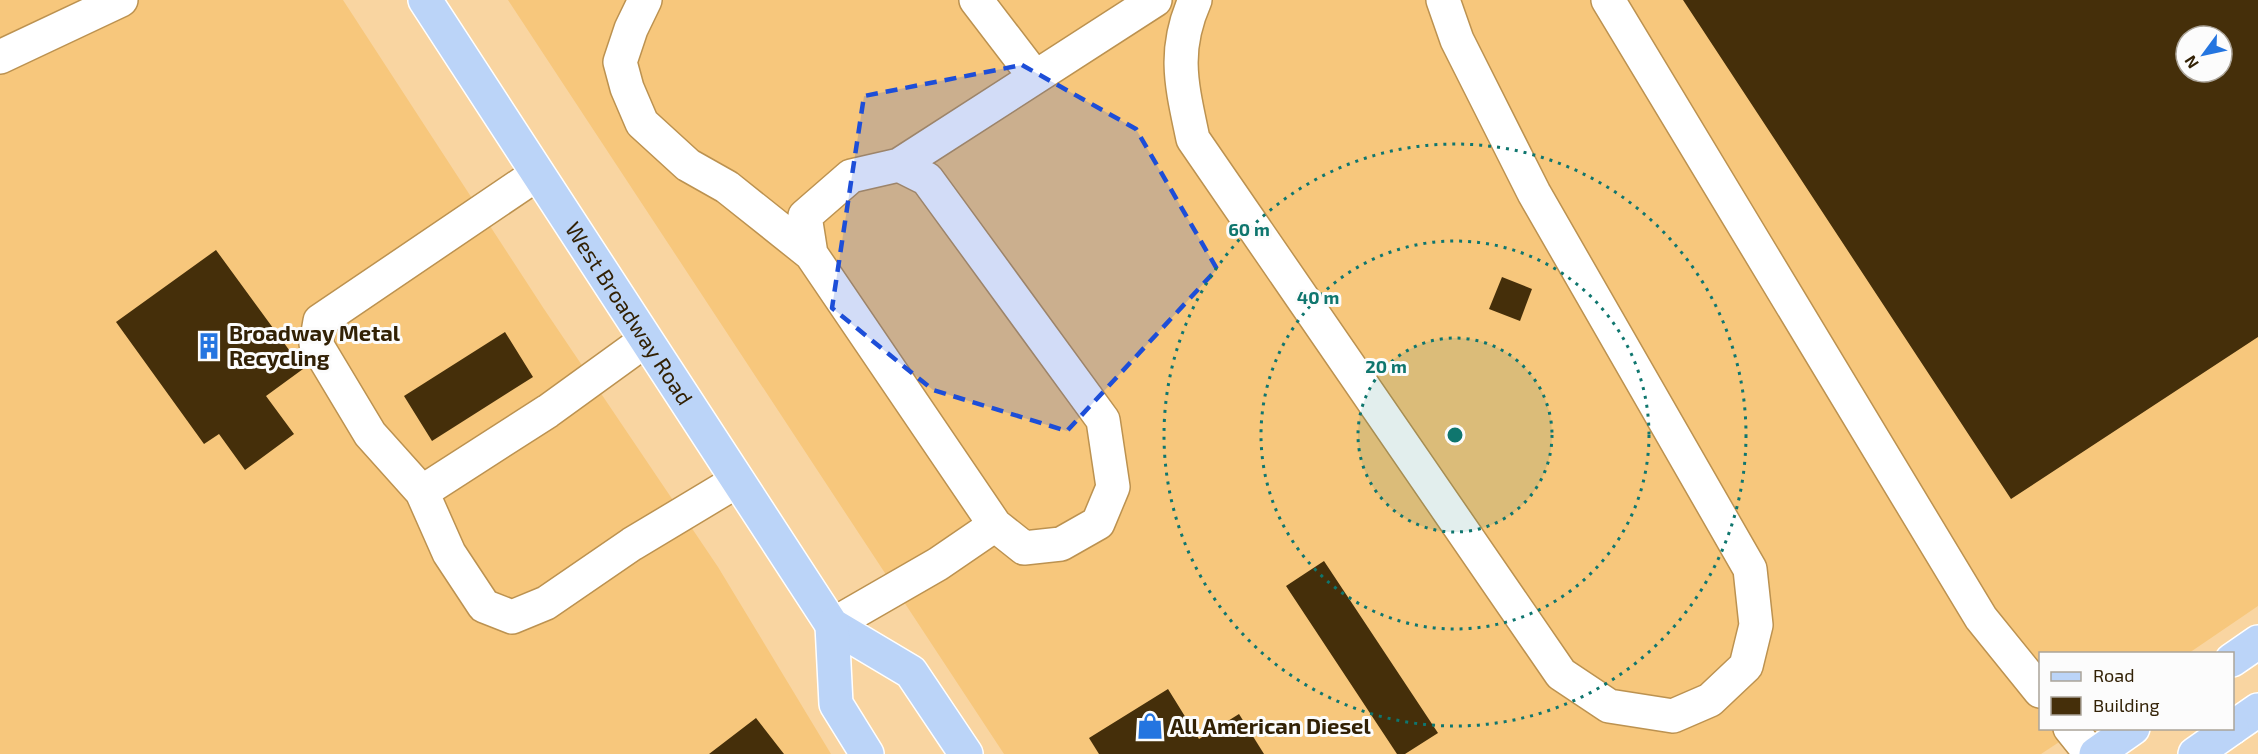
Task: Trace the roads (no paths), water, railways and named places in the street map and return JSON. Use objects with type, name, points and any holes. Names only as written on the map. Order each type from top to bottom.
[{"type":"main road","name":"West Broadway Road","points":[[425,0],[832,625],[911,672],[966,754]]},
{"type":"main road","points":[[832,625],[836,704],[867,754]]},
{"type":"main road","points":[[2234,659],[2258,642]]},
{"type":"main road","points":[[2234,727],[2258,710]]},
{"type":"main road","points":[[2096,754],[2132,730]]},
{"type":"main road","points":[[2195,754],[2229,730]]},
{"type":"lane","points":[[0,57],[121,0]]},
{"type":"lane","points":[[645,0],[631,29],[620,62],[627,88],[642,123],[688,165],[727,187],[810,254],[995,525],[1024,548],[1061,544],[1098,523],[1113,487],[1103,420],[927,179],[899,165]]},
{"type":"lane","points":[[976,0],[1035,77]]},
{"type":"lane","points":[[810,254],[805,216],[851,176],[899,165],[1155,0]]},
{"type":"lane","points":[[1195,0],[1186,21],[1179,73],[1193,139],[1561,674],[1609,706],[1673,716],[1710,700],[1746,666],[1756,625],[1750,569],[1533,193],[1457,40],[1443,0]]},
{"type":"lane","points":[[1608,0],[1981,618],[2039,691]]},
{"type":"lane","points":[[537,174],[320,321],[316,344],[370,434],[422,492],[449,554],[484,606],[512,617],[546,603],[632,543],[737,481]]},
{"type":"lane","points":[[422,492],[548,411],[646,340]]},
{"type":"lane","points":[[832,625],[938,564],[995,525]]},
{"type":"lane","points":[[2071,730],[2091,754]]},
{"type":"place","name":"Broadway Metal Recycling","points":[[209,346]]},
{"type":"place","name":"All American Diesel","points":[[1150,726]]}]
